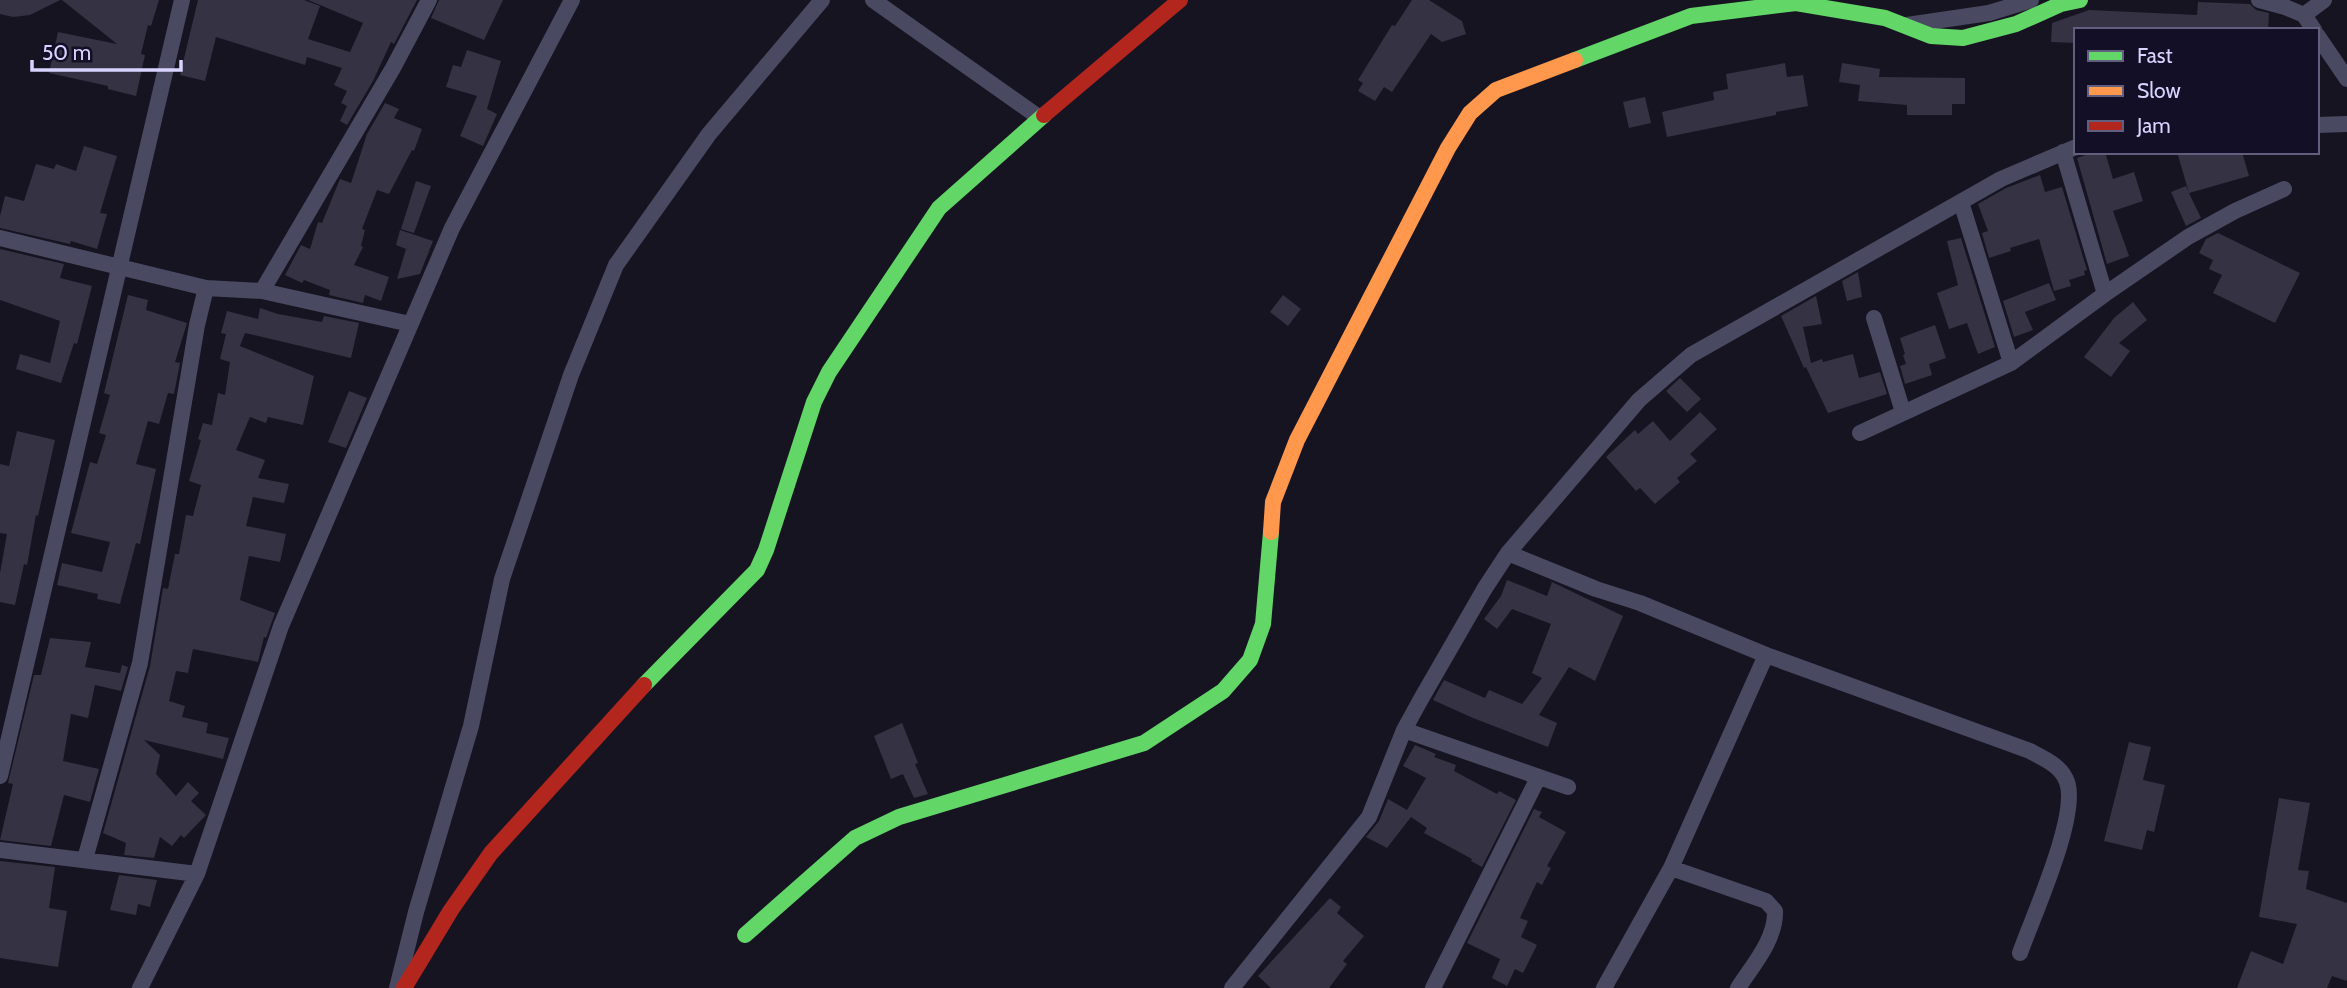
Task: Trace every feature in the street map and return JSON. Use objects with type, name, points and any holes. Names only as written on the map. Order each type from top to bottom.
[{"type":"street","points":[[0,776],[182,0]]},
{"type":"street","points":[[262,291],[393,68],[429,0]]},
{"type":"street","points":[[140,988],[197,874],[281,626],[410,324],[452,229],[572,0]]},
{"type":"street","points":[[397,988],[416,912],[471,726],[502,579],[571,375],[616,265],[709,134],[822,0]]},
{"type":"street","points":[[873,0],[1040,118]]},
{"type":"street","points":[[404,988],[451,910],[491,853],[636,693],[757,570],[814,402],[829,372],[939,208],[1040,118],[1180,0]]},
{"type":"street","points":[[1691,16],[1697,0]]},
{"type":"street","points":[[1906,25],[1989,13],[2031,0]]},
{"type":"street","points":[[745,935],[855,838],[900,817],[1144,743],[1223,691],[1250,660],[1263,624],[1273,502],[1297,440],[1448,148],[1470,113],[1496,90],[1691,16],[1796,3],[1885,18],[1931,36],[1963,38],[2016,24],[2080,0]]},
{"type":"street","points":[[2259,0],[2304,15],[2313,28]]},
{"type":"street","points":[[2304,15],[2324,0]]},
{"type":"street","points":[[2319,38],[2347,79]]},
{"type":"street","points":[[2319,125],[2347,124]]},
{"type":"street","points":[[1237,986],[1369,817],[1404,730],[1508,553],[1639,400],[1690,355],[2001,178],[2069,150],[2105,294]]},
{"type":"street","points":[[1860,433],[2011,363],[2188,237],[2235,211],[2284,190]]},
{"type":"street","points":[[1961,202],[2011,363]]},
{"type":"street","points":[[0,238],[206,288],[262,291],[410,324]]},
{"type":"street","points":[[85,859],[140,663],[206,288]]},
{"type":"street","points":[[1874,318],[1903,412]]},
{"type":"street","points":[[1508,553],[1766,655],[2030,751],[2057,766],[2067,782],[2068,805],[2064,832],[2020,953]]},
{"type":"street","points":[[1604,988],[1671,868],[1766,655]]},
{"type":"street","points":[[1404,730],[1568,787]]},
{"type":"street","points":[[1433,988],[1538,778]]},
{"type":"street","points":[[0,850],[197,874]]},
{"type":"street","points":[[1671,868],[1766,901],[1775,911],[1775,924],[1769,940],[1738,988]]},
{"type":"building","points":[[0,0],[60,0],[30,15],[13,17],[0,14]]},
{"type":"building","points":[[62,0],[159,0],[151,26],[148,25],[141,54],[145,55],[136,96],[108,89],[108,86],[49,73],[58,32],[117,44]]},
{"type":"building","points":[[198,0],[304,0],[320,6],[308,39],[350,52],[363,23],[308,0],[417,0],[394,44],[391,42],[373,81],[347,125],[340,121],[347,106],[341,103],[347,91],[334,85],[342,68],[307,57],[305,65],[216,37],[205,81],[180,75]]},
{"type":"building","points":[[439,0],[503,0],[484,40],[431,18]]},
{"type":"building","points":[[1412,0],[1429,0],[1462,21],[1466,34],[1442,42],[1431,34],[1392,92],[1384,87],[1375,101],[1358,91],[1363,83],[1358,80],[1392,25],[1395,26]]},
{"type":"building","points":[[2198,2],[2250,4],[2256,10],[2269,13],[2268,28],[2074,28],[2074,43],[2051,42],[2052,23],[2089,10],[2197,15]]},
{"type":"building","points":[[467,50],[501,61],[487,109],[497,114],[483,146],[460,136],[477,96],[446,87],[453,65],[461,67]]},
{"type":"building","points":[[1785,63],[1787,77],[1803,75],[1808,106],[1667,137],[1662,112],[1714,100],[1713,92],[1728,89],[1726,74]]},
{"type":"building","points":[[1842,63],[1880,69],[1879,77],[1965,78],[1965,104],[1952,104],[1952,115],[1907,115],[1907,105],[1858,101],[1860,85],[1839,82]]},
{"type":"building","points":[[1645,97],[1651,123],[1629,128],[1623,102]]},
{"type":"building","points":[[385,103],[399,109],[394,118],[422,129],[414,151],[412,150],[389,194],[377,190],[362,229],[365,230],[361,246],[363,247],[354,265],[389,277],[381,301],[365,295],[363,303],[329,295],[330,290],[304,280],[302,283],[285,275],[301,245],[310,249],[318,222],[322,223],[340,179],[351,183],[367,134]]},
{"type":"building","points":[[84,146],[117,156],[100,213],[107,214],[97,249],[71,241],[70,244],[0,228],[5,196],[24,201],[36,164],[54,169],[56,164],[76,171]]},
{"type":"building","points":[[2089,154],[2106,154],[2113,179],[2134,172],[2143,201],[2113,211],[2129,256],[2107,264],[2077,158]]},
{"type":"building","points":[[2178,154],[2243,154],[2249,176],[2189,193]]},
{"type":"building","points":[[2040,175],[2045,192],[2062,187],[2087,270],[2084,271],[2085,275],[2069,280],[2071,286],[2054,291],[2039,239],[1989,258],[1982,233],[1988,231],[1978,204],[2006,188]]},
{"type":"building","points":[[416,181],[431,186],[414,233],[401,229]]},
{"type":"building","points":[[2186,186],[2201,218],[2186,226],[2171,192]]},
{"type":"building","points":[[400,230],[433,241],[420,274],[397,279],[406,249],[396,245]]},
{"type":"building","points":[[2218,233],[2300,273],[2275,323],[2213,293],[2222,275],[2209,269],[2213,260],[2199,253],[2206,239]]},
{"type":"building","points":[[1961,238],[1995,347],[1978,354],[1967,323],[1949,329],[1937,293],[1958,285],[1947,241]]},
{"type":"building","points":[[0,249],[64,264],[60,278],[92,286],[77,344],[74,343],[61,383],[16,369],[20,354],[50,363],[60,321],[0,300]]},
{"type":"building","points":[[1858,272],[1862,297],[1847,301],[1842,281]]},
{"type":"building","points":[[2049,283],[2056,300],[2025,312],[2033,330],[2014,337],[2003,301]]},
{"type":"building","points":[[128,295],[148,300],[146,310],[187,323],[175,362],[180,363],[174,394],[168,393],[159,424],[148,421],[136,464],[156,469],[140,544],[136,543],[120,604],[97,599],[98,594],[57,585],[62,563],[102,572],[110,542],[71,533],[90,462],[97,464],[106,435],[99,433],[110,395],[104,393]]},
{"type":"building","points":[[1283,295],[1301,309],[1288,326],[1270,312]]},
{"type":"building","points":[[1816,296],[1822,324],[1803,327],[1811,363],[1853,354],[1859,378],[1880,372],[1887,394],[1828,413],[1781,316]]},
{"type":"building","points":[[2133,302],[2147,320],[2119,343],[2130,351],[2111,377],[2084,357],[2114,318]]},
{"type":"building","points":[[260,308],[322,322],[324,316],[359,323],[351,358],[245,333],[240,346],[314,376],[303,425],[268,417],[266,423],[250,417],[236,450],[265,460],[258,478],[289,484],[284,503],[253,497],[246,526],[286,534],[280,562],[249,556],[240,600],[275,613],[266,638],[264,637],[258,662],[193,649],[188,673],[176,671],[169,701],[185,706],[182,717],[208,723],[206,733],[229,738],[223,759],[144,740],[160,755],[156,774],[176,796],[188,782],[199,793],[191,801],[206,815],[184,838],[181,835],[172,846],[160,837],[154,858],[124,855],[126,843],[103,833],[150,666],[163,588],[168,589],[175,554],[179,554],[186,515],[193,516],[201,485],[189,481],[201,440],[198,439],[203,423],[212,425],[218,393],[225,395],[230,362],[220,359],[226,334],[221,333],[227,311],[258,319]]},
{"type":"building","points":[[1935,325],[1946,358],[1929,364],[1932,375],[1905,384],[1900,366],[1906,364],[1905,354],[1900,338]]},
{"type":"building","points":[[1680,378],[1701,399],[1687,412],[1666,391]]},
{"type":"building","points":[[349,391],[367,398],[346,448],[328,442]]},
{"type":"building","points":[[1700,412],[1717,429],[1690,454],[1697,461],[1677,478],[1680,482],[1655,504],[1640,488],[1636,491],[1606,457],[1635,430],[1638,434],[1653,421],[1670,441]]},
{"type":"building","points":[[17,431],[55,440],[38,516],[36,515],[27,565],[24,564],[15,605],[0,602],[0,573],[7,534],[0,533],[0,464],[9,466]]},
{"type":"building","points":[[1507,580],[1547,596],[1552,582],[1623,616],[1595,681],[1569,667],[1539,715],[1557,723],[1548,747],[1433,700],[1444,680],[1485,698],[1489,690],[1522,704],[1542,678],[1532,673],[1551,624],[1512,609],[1497,629],[1484,619],[1501,596]]},
{"type":"building","points":[[50,638],[91,642],[85,667],[120,673],[122,665],[128,667],[121,691],[95,685],[88,718],[71,714],[63,761],[99,769],[90,802],[64,795],[51,846],[0,840],[13,784],[8,783],[34,675],[41,675]]},
{"type":"building","points":[[902,723],[928,794],[914,798],[903,774],[891,779],[874,736]]},
{"type":"building","points":[[2129,742],[2151,747],[2143,780],[2165,785],[2154,832],[2147,830],[2142,850],[2104,841]]},
{"type":"building","points":[[1415,745],[1436,754],[1434,757],[1456,765],[1454,771],[1497,794],[1499,791],[1516,800],[1482,867],[1424,833],[1427,828],[1411,817],[1387,848],[1366,837],[1379,821],[1388,799],[1407,810],[1426,778],[1403,766]]},
{"type":"building","points":[[2279,798],[2310,803],[2298,870],[2309,871],[2306,889],[2347,903],[2347,981],[2332,976],[2327,988],[2237,988],[2251,951],[2283,964],[2297,924],[2259,917]]},
{"type":"building","points":[[1534,809],[1542,812],[1539,817],[1566,832],[1547,866],[1551,868],[1542,885],[1537,882],[1520,918],[1528,921],[1521,937],[1537,945],[1523,973],[1515,969],[1507,986],[1492,978],[1500,959],[1467,943]]},
{"type":"building","points":[[0,861],[55,867],[49,908],[67,911],[58,967],[0,958]]},
{"type":"building","points":[[119,875],[157,880],[150,907],[138,904],[136,915],[110,910]]},
{"type":"building","points":[[1330,898],[1341,907],[1337,913],[1364,936],[1343,961],[1347,964],[1329,988],[1271,988],[1258,976]]},
{"type":"traffic: fast","points":[[1575,60],[1691,16],[1796,3],[1885,18],[1931,36],[1963,38],[2016,24],[2061,4],[2080,0]]},
{"type":"traffic: fast","points":[[644,685],[757,570],[814,402],[829,372],[939,208],[1044,115]]},
{"type":"traffic: fast","points":[[745,935],[855,838],[899,817],[1144,743],[1223,691],[1250,660],[1263,624],[1271,532]]},
{"type":"traffic: slow","points":[[1271,532],[1273,502],[1297,440],[1448,148],[1470,113],[1496,90],[1575,60]]},
{"type":"traffic: jam","points":[[1044,115],[1180,0]]},
{"type":"traffic: jam","points":[[404,988],[451,910],[491,853],[644,685]]}]
